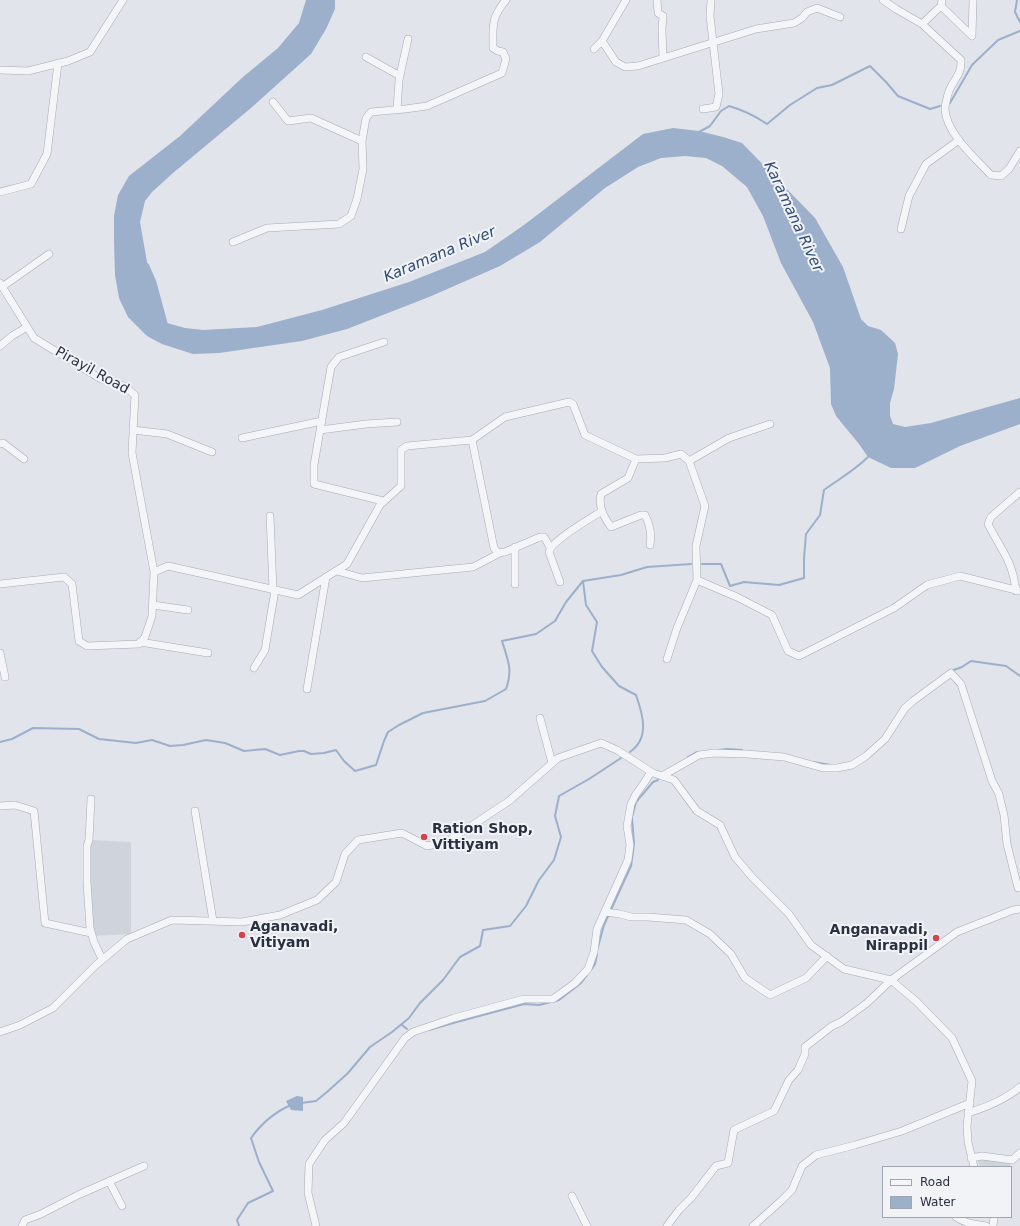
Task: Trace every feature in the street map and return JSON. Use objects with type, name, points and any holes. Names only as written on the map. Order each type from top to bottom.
[{"type":"street","points":[[0,70],[28,71],[68,61],[90,52],[123,0]]},
{"type":"street","points":[[233,242],[267,228],[339,224],[351,216],[357,199],[363,169],[362,141],[366,118],[371,112],[427,106],[502,73],[506,59],[504,52],[493,48],[493,22],[495,15],[506,0]]},
{"type":"street","points":[[594,49],[602,41],[626,0]]},
{"type":"street","points":[[657,0],[658,13],[663,16],[663,58]]},
{"type":"street","points":[[703,109],[716,107],[719,94],[710,16],[711,0]]},
{"type":"street","points":[[884,0],[896,9],[922,24],[961,60],[961,68],[948,93],[945,108],[948,122],[959,140],[991,175],[1001,176],[1009,169],[1020,151]]},
{"type":"street","points":[[922,24],[941,3],[972,36],[973,0]]},
{"type":"street","points":[[602,41],[616,62],[625,67],[638,66],[756,29],[794,23],[802,18],[807,12],[817,8],[840,16]]},
{"type":"street","points":[[397,109],[400,76],[408,39]]},
{"type":"street","points":[[366,56],[400,76]]},
{"type":"street","points":[[0,192],[31,184],[47,154],[58,63]]},
{"type":"street","points":[[273,102],[288,121],[311,118],[362,141]]},
{"type":"street","points":[[901,229],[908,196],[926,164],[959,140]]},
{"type":"street","points":[[1,285],[49,254]]},
{"type":"street","name":"Pirayil Road","points":[[1,285],[34,338],[101,380],[124,386],[135,395],[132,453],[154,572],[152,616],[145,637],[140,642]]},
{"type":"street","points":[[0,346],[27,326]]},
{"type":"street","points":[[383,501],[314,484],[314,465],[331,367],[339,357],[384,342]]},
{"type":"street","points":[[154,572],[168,566],[298,595],[347,564],[380,505],[401,486],[401,450],[406,446],[472,440],[505,417],[569,402],[573,404],[585,435],[636,459],[664,458],[681,454],[690,461],[705,506],[696,546],[697,580],[677,628],[667,659]]},
{"type":"street","points":[[242,438],[322,421]]},
{"type":"street","points":[[320,430],[366,424],[397,422]]},
{"type":"street","points":[[690,461],[729,438],[770,424]]},
{"type":"street","points":[[133,430],[167,434],[212,452]]},
{"type":"street","points":[[472,440],[494,548],[498,553],[500,553]]},
{"type":"street","points":[[0,444],[3,443],[24,459]]},
{"type":"street","points":[[636,459],[628,478],[601,494],[599,502],[604,517],[611,527],[641,514],[645,515],[649,523],[651,537],[650,545]]},
{"type":"street","points":[[697,580],[737,597],[772,615],[788,650],[798,656],[894,608],[927,585],[960,576],[1018,591],[1011,564],[988,524],[991,517],[1020,492]]},
{"type":"street","points":[[550,547],[602,511]]},
{"type":"street","points":[[254,668],[265,650],[274,590],[270,516]]},
{"type":"street","points":[[337,571],[362,578],[473,568],[500,553],[540,537],[544,537],[550,547],[549,552],[560,582]]},
{"type":"street","points":[[514,584],[515,547]]},
{"type":"street","points":[[0,584],[64,576],[72,584],[79,641],[86,646],[139,644],[140,642],[208,653]]},
{"type":"street","points":[[307,688],[326,577]]},
{"type":"street","points":[[152,605],[188,610]]},
{"type":"street","points":[[0,653],[5,677]]},
{"type":"street","points":[[662,776],[699,755],[714,753],[784,757],[823,768],[837,768],[852,765],[866,756],[885,739],[905,708],[951,673],[961,684],[992,781],[999,794],[1004,815],[1007,844],[1018,888],[1020,888]]},
{"type":"street","points":[[540,718],[552,763]]},
{"type":"street","points":[[0,1032],[20,1025],[53,1008],[102,959],[127,938],[172,920],[242,922],[280,914],[316,900],[336,882],[345,854],[358,840],[402,833],[427,846],[446,842],[509,801],[558,758],[602,744],[617,750],[651,772],[674,780],[697,811],[720,824],[735,857],[752,877],[789,914],[811,945],[844,969],[891,980],[917,1002],[952,1038],[972,1081],[968,1112],[968,1142],[974,1166]]},
{"type":"street","points":[[316,1226],[308,1193],[309,1164],[325,1140],[344,1123],[405,1038],[413,1032],[454,1018],[503,1006],[524,999],[554,999],[575,983],[588,969],[594,952],[597,929],[628,860],[630,845],[627,826],[631,804],[651,772]]},
{"type":"street","points":[[91,799],[89,840],[87,846],[90,930],[102,959]]},
{"type":"street","points":[[0,806],[15,805],[34,811],[45,923],[90,930]]},
{"type":"street","points":[[195,811],[214,921]]},
{"type":"street","points":[[667,1226],[716,1166],[728,1163],[734,1130],[774,1111],[790,1080],[798,1070],[805,1054],[806,1047],[832,1026],[841,1022],[867,1003],[891,980],[957,932],[1013,910],[1020,909]]},
{"type":"street","points":[[605,913],[614,913],[631,917],[686,920],[710,934],[731,954],[745,978],[770,995],[806,978],[826,956]]},
{"type":"street","points":[[968,1112],[989,1106],[1013,1093],[1020,1087]]},
{"type":"street","points":[[753,1226],[792,1190],[802,1166],[816,1155],[855,1145],[902,1130],[970,1103]]},
{"type":"street","points":[[971,1158],[982,1156],[1012,1160],[1020,1152]]},
{"type":"street","points":[[22,1226],[25,1220],[144,1166]]},
{"type":"street","points":[[109,1181],[122,1206]]},
{"type":"street","points":[[572,1196],[586,1226]]},
{"type":"street","points":[[957,1218],[969,1224],[986,1226]]},
{"type":"shaded area","points":[[90,840],[131,842],[131,934],[89,936]]},
{"type":"shaded area","points":[[978,1158],[1010,1164],[1010,1166],[980,1166]]},
{"type":"water","points":[[306,0],[335,0],[335,9],[326,29],[311,54],[251,108],[173,173],[152,192],[145,201],[140,222],[156,314],[167,323],[185,328],[203,330],[257,327],[322,310],[409,282],[485,252],[524,225],[643,134],[673,128],[699,131],[742,143],[815,218],[843,267],[861,319],[868,326],[881,330],[895,343],[898,354],[894,389],[890,403],[890,416],[893,424],[905,427],[931,423],[1020,398],[1020,424],[960,446],[915,468],[891,468],[868,457],[836,416],[831,404],[830,368],[813,322],[781,263],[763,216],[747,187],[722,166],[706,158],[685,156],[661,158],[638,167],[605,188],[540,242],[500,266],[429,297],[347,329],[302,341],[219,353],[193,354],[162,344],[147,336],[128,317],[119,298],[115,275],[114,240],[114,216],[118,195],[129,176],[180,136],[243,77],[278,48],[299,23]]},
{"type":"water","points":[[297,1096],[303,1097],[303,1111],[291,1110],[286,1101]]},
{"type":"waterway","points":[[1017,0],[1015,12],[1020,22]]},
{"type":"waterway","points":[[950,103],[972,65],[998,40],[1020,31]]},
{"type":"waterway","points":[[699,132],[710,126],[721,111],[729,106],[748,113],[767,124],[790,105],[817,88],[832,85],[870,66],[898,96],[930,109],[940,106]]},
{"type":"waterway","name":"Karamana River","points":[[144,267],[151,283],[164,331]]},
{"type":"waterway","points":[[702,564],[721,564],[730,586],[744,582],[779,585],[804,578],[806,534],[820,515],[824,490],[868,457]]},
{"type":"waterway","points":[[630,752],[636,746],[643,733],[641,710],[636,695],[619,686],[602,667],[592,651],[597,622],[586,605],[583,581],[621,575],[647,567],[691,564]]},
{"type":"waterway","points":[[0,742],[12,739],[33,728],[79,729],[99,739],[136,743],[152,740],[170,746],[206,740],[225,743],[244,751],[265,749],[280,755],[299,751],[304,751],[311,754],[336,750],[344,761],[355,771],[376,765],[388,732],[399,725],[423,713],[485,701],[506,689],[509,676],[509,665],[502,641],[536,634],[555,621],[566,602],[583,581]]},
{"type":"waterway","points":[[951,671],[962,667],[971,661],[1006,666],[1020,676]]},
{"type":"waterway","points":[[719,750],[742,750]]},
{"type":"waterway","points":[[688,757],[698,752]]},
{"type":"waterway","points":[[301,1103],[316,1101],[348,1073],[370,1047],[409,1018],[420,1003],[443,980],[460,957],[480,946],[483,930],[510,926],[526,906],[539,880],[554,860],[561,837],[555,816],[559,796],[621,758]]},
{"type":"waterway","points":[[813,762],[831,765]]},
{"type":"waterway","points":[[598,947],[604,925],[631,866],[634,844],[632,817],[636,802],[653,782],[658,780]]},
{"type":"waterway","points":[[591,970],[595,964],[597,954]]},
{"type":"waterway","points":[[555,1001],[559,1000],[581,983],[587,975]]},
{"type":"waterway","points":[[429,1030],[524,1004],[539,1005],[551,1002]]},
{"type":"waterway","points":[[402,1025],[407,1029]]},
{"type":"waterway","points":[[239,1226],[237,1220],[248,1203],[273,1191],[259,1162],[251,1138],[269,1119],[279,1111],[291,1105]]},
{"type":"place","name":"Ration Shop, Vittiyam","points":[[424,837]]},
{"type":"place","name":"Aganavadi, Vitiyam","points":[[242,935]]},
{"type":"place","name":"Anganavadi, Nirappil","points":[[936,938]]}]
